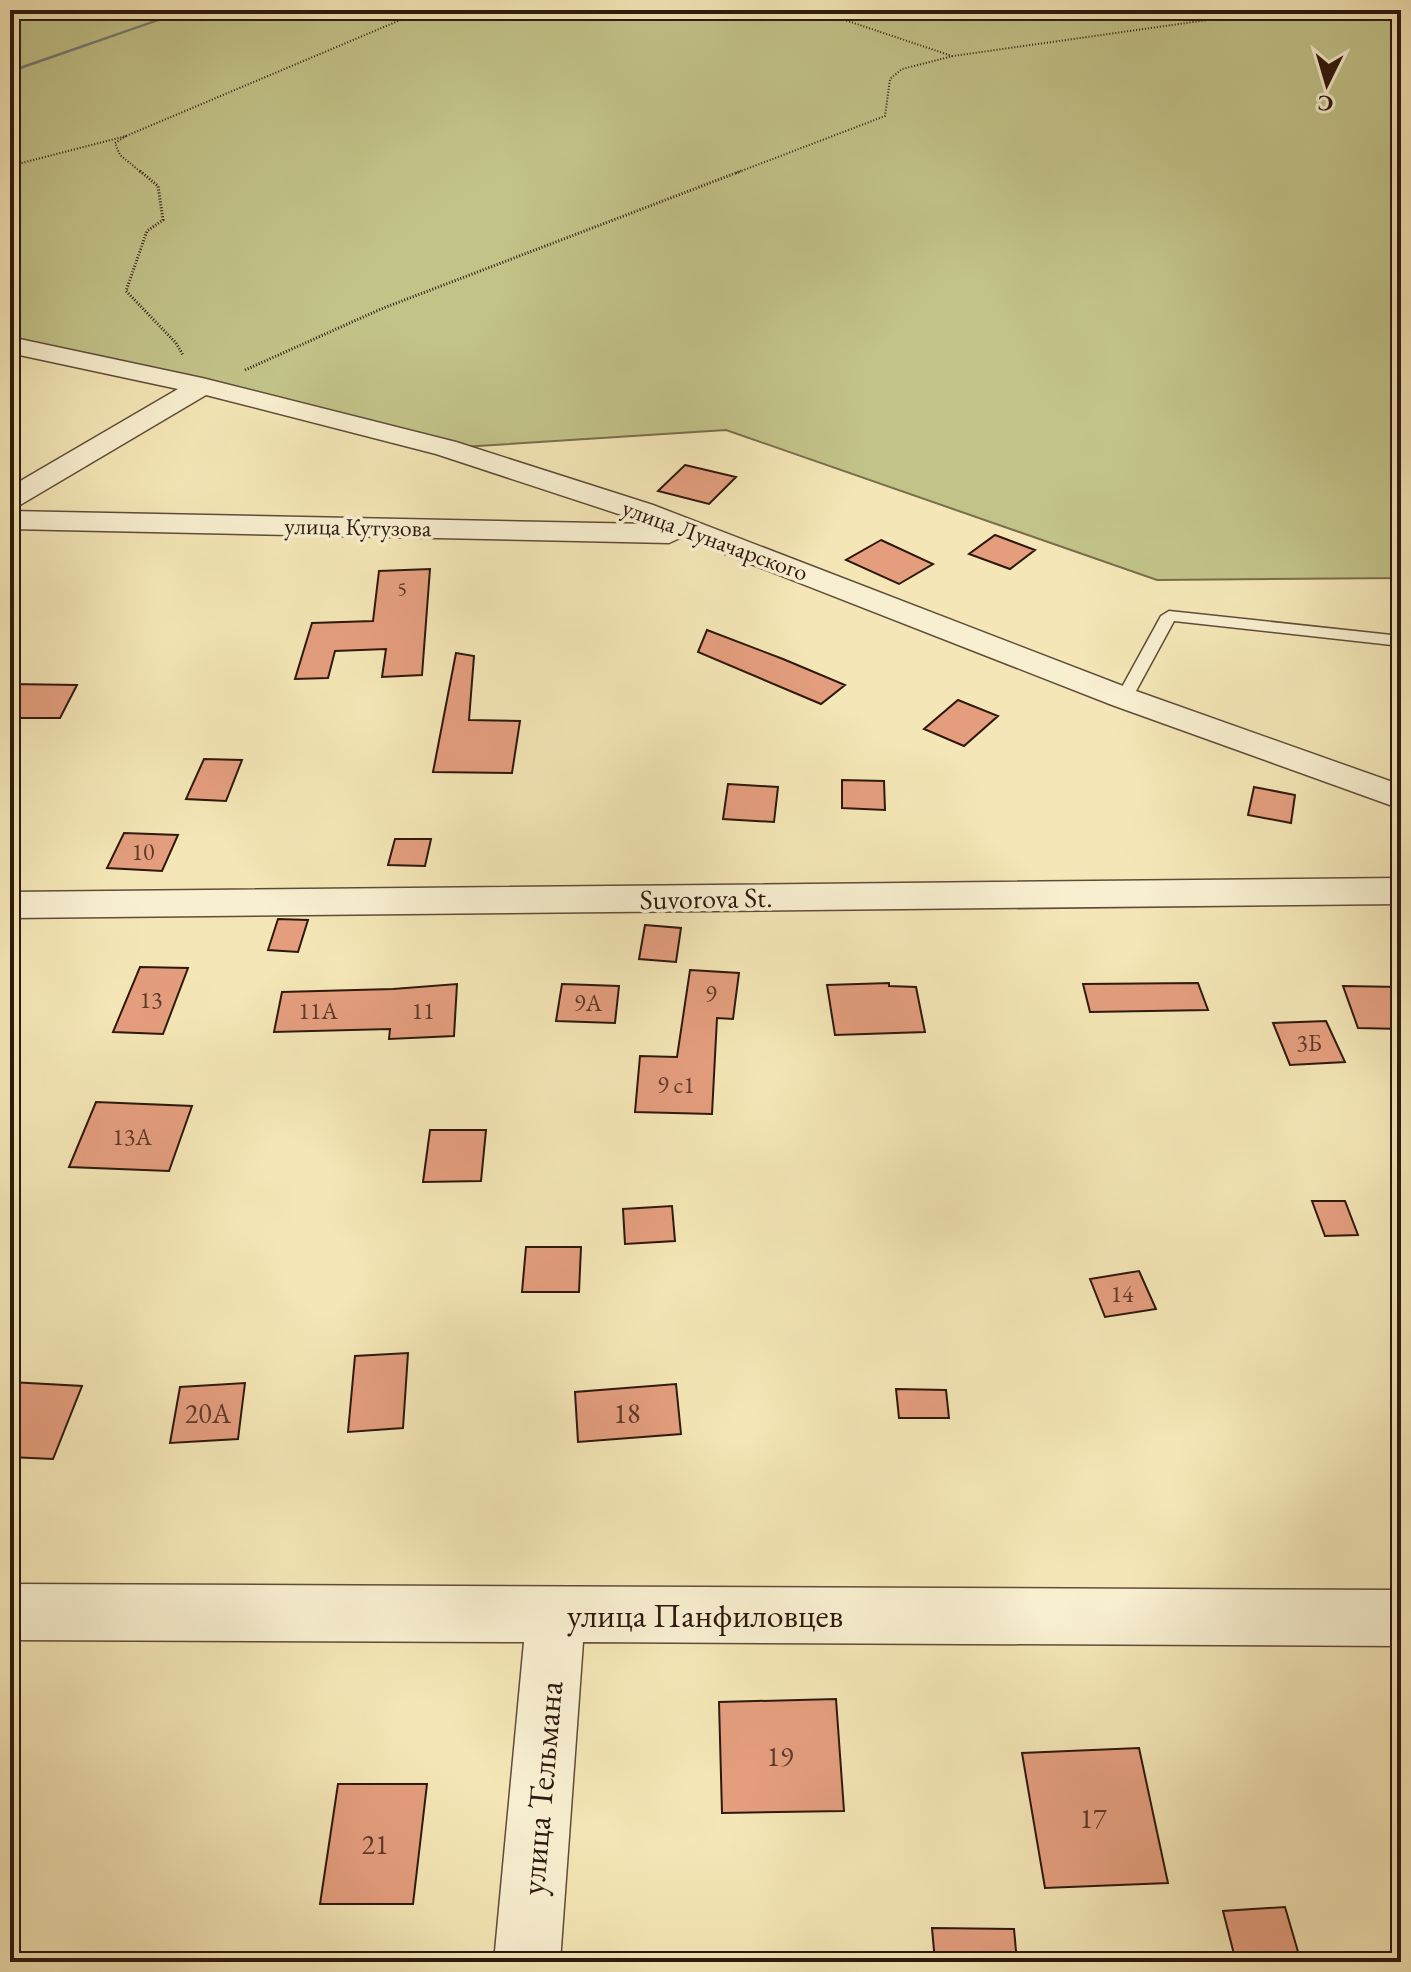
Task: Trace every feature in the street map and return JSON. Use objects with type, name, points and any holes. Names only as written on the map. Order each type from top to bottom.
[{"type":"street","name":"улица Луначарского","points":[[10,345],[202,386],[446,448],[706,534],[1124,698],[1401,798]]},
{"type":"street","points":[[10,499],[202,386]]},
{"type":"street","name":"улица Кутузова","points":[[10,520],[706,534]]},
{"type":"street","name":"Suvorova St.","points":[[10,905],[1401,891]]},
{"type":"street","name":"улица Панфиловцев","points":[[10,1612],[1401,1618]]},
{"type":"street","name":"улица Тельмана","points":[[527,1962],[556,1615]]},
{"type":"lane","points":[[1124,698],[1169,616],[1401,641]]},
{"type":"path","points":[[10,166],[126,136],[424,10]]},
{"type":"path","points":[[815,10],[953,56]]},
{"type":"path","points":[[126,136],[115,143],[120,155],[158,186],[163,220],[147,231],[126,291],[176,343],[202,386],[269,360],[381,309],[885,116],[890,79],[902,69],[953,56],[1278,10]]},
{"type":"green space","points":[[10,10],[1401,10],[1401,578],[1157,580],[726,430],[446,448],[10,345]]},
{"type":"building","points":[[685,465],[736,477],[709,504],[658,491]]},
{"type":"building","points":[[995,535],[1035,550],[1010,569],[969,554]]},
{"type":"building","points":[[881,540],[933,564],[899,584],[846,560]]},
{"type":"building","points":[[430,569],[422,675],[382,677],[386,649],[335,651],[328,678],[295,679],[312,623],[373,621],[379,571]]},
{"type":"building","points":[[707,630],[845,685],[821,704],[698,652]]},
{"type":"building","points":[[456,653],[474,656],[469,720],[520,721],[512,773],[433,772]]},
{"type":"building","points":[[10,684],[77,685],[60,718],[10,718]]},
{"type":"building","points":[[958,700],[998,716],[964,746],[924,729]]},
{"type":"building","points":[[204,759],[242,760],[226,801],[186,799]]},
{"type":"building","points":[[842,780],[884,781],[885,810],[842,808]]},
{"type":"building","points":[[728,784],[778,787],[774,822],[723,819]]},
{"type":"building","points":[[1254,787],[1295,795],[1291,823],[1248,815]]},
{"type":"building","points":[[124,833],[178,835],[162,871],[107,868]]},
{"type":"building","points":[[395,839],[431,839],[425,866],[388,865]]},
{"type":"building","points":[[278,919],[308,920],[298,952],[268,950]]},
{"type":"building","points":[[645,925],[681,928],[676,962],[639,959]]},
{"type":"building","points":[[140,967],[188,968],[163,1034],[113,1032]]},
{"type":"building","points":[[690,970],[739,973],[733,1019],[717,1018],[712,1114],[635,1112],[640,1056],[677,1057]]},
{"type":"building","points":[[889,983],[889,986],[916,987],[925,1032],[835,1035],[827,985]]},
{"type":"building","points":[[1198,983],[1208,1010],[1090,1012],[1083,984]]},
{"type":"building","points":[[457,984],[454,1036],[389,1039],[390,1029],[274,1032],[282,992]]},
{"type":"building","points":[[562,984],[619,986],[615,1023],[556,1021]]},
{"type":"building","points":[[1343,986],[1401,987],[1401,1029],[1358,1028]]},
{"type":"building","points":[[1326,1021],[1345,1062],[1290,1065],[1273,1023]]},
{"type":"building","points":[[96,1102],[192,1106],[169,1171],[69,1167]]},
{"type":"building","points":[[430,1130],[486,1130],[481,1181],[423,1182]]},
{"type":"building","points":[[1312,1201],[1345,1201],[1358,1235],[1325,1236]]},
{"type":"building","points":[[672,1206],[675,1241],[625,1244],[623,1209]]},
{"type":"building","points":[[526,1247],[581,1247],[579,1292],[522,1292]]},
{"type":"building","points":[[1139,1271],[1156,1309],[1105,1317],[1090,1279]]},
{"type":"building","points":[[408,1353],[403,1428],[348,1432],[355,1356]]},
{"type":"building","points":[[10,1382],[82,1386],[53,1459],[10,1457]]},
{"type":"building","points":[[245,1383],[238,1439],[170,1443],[180,1387]]},
{"type":"building","points":[[676,1384],[681,1434],[578,1442],[575,1392]]},
{"type":"building","points":[[896,1389],[946,1390],[949,1418],[899,1418]]},
{"type":"building","points":[[836,1699],[844,1811],[722,1813],[719,1702]]},
{"type":"building","points":[[1139,1748],[1168,1883],[1045,1888],[1022,1753]]},
{"type":"building","points":[[338,1784],[427,1784],[413,1904],[320,1904]]},
{"type":"building","points":[[1285,1907],[1301,1962],[1236,1962],[1223,1911]]},
{"type":"building","points":[[932,1928],[1014,1929],[1017,1962],[935,1962]]},
{"type":"waterway","points":[[10,72],[188,10]]}]
